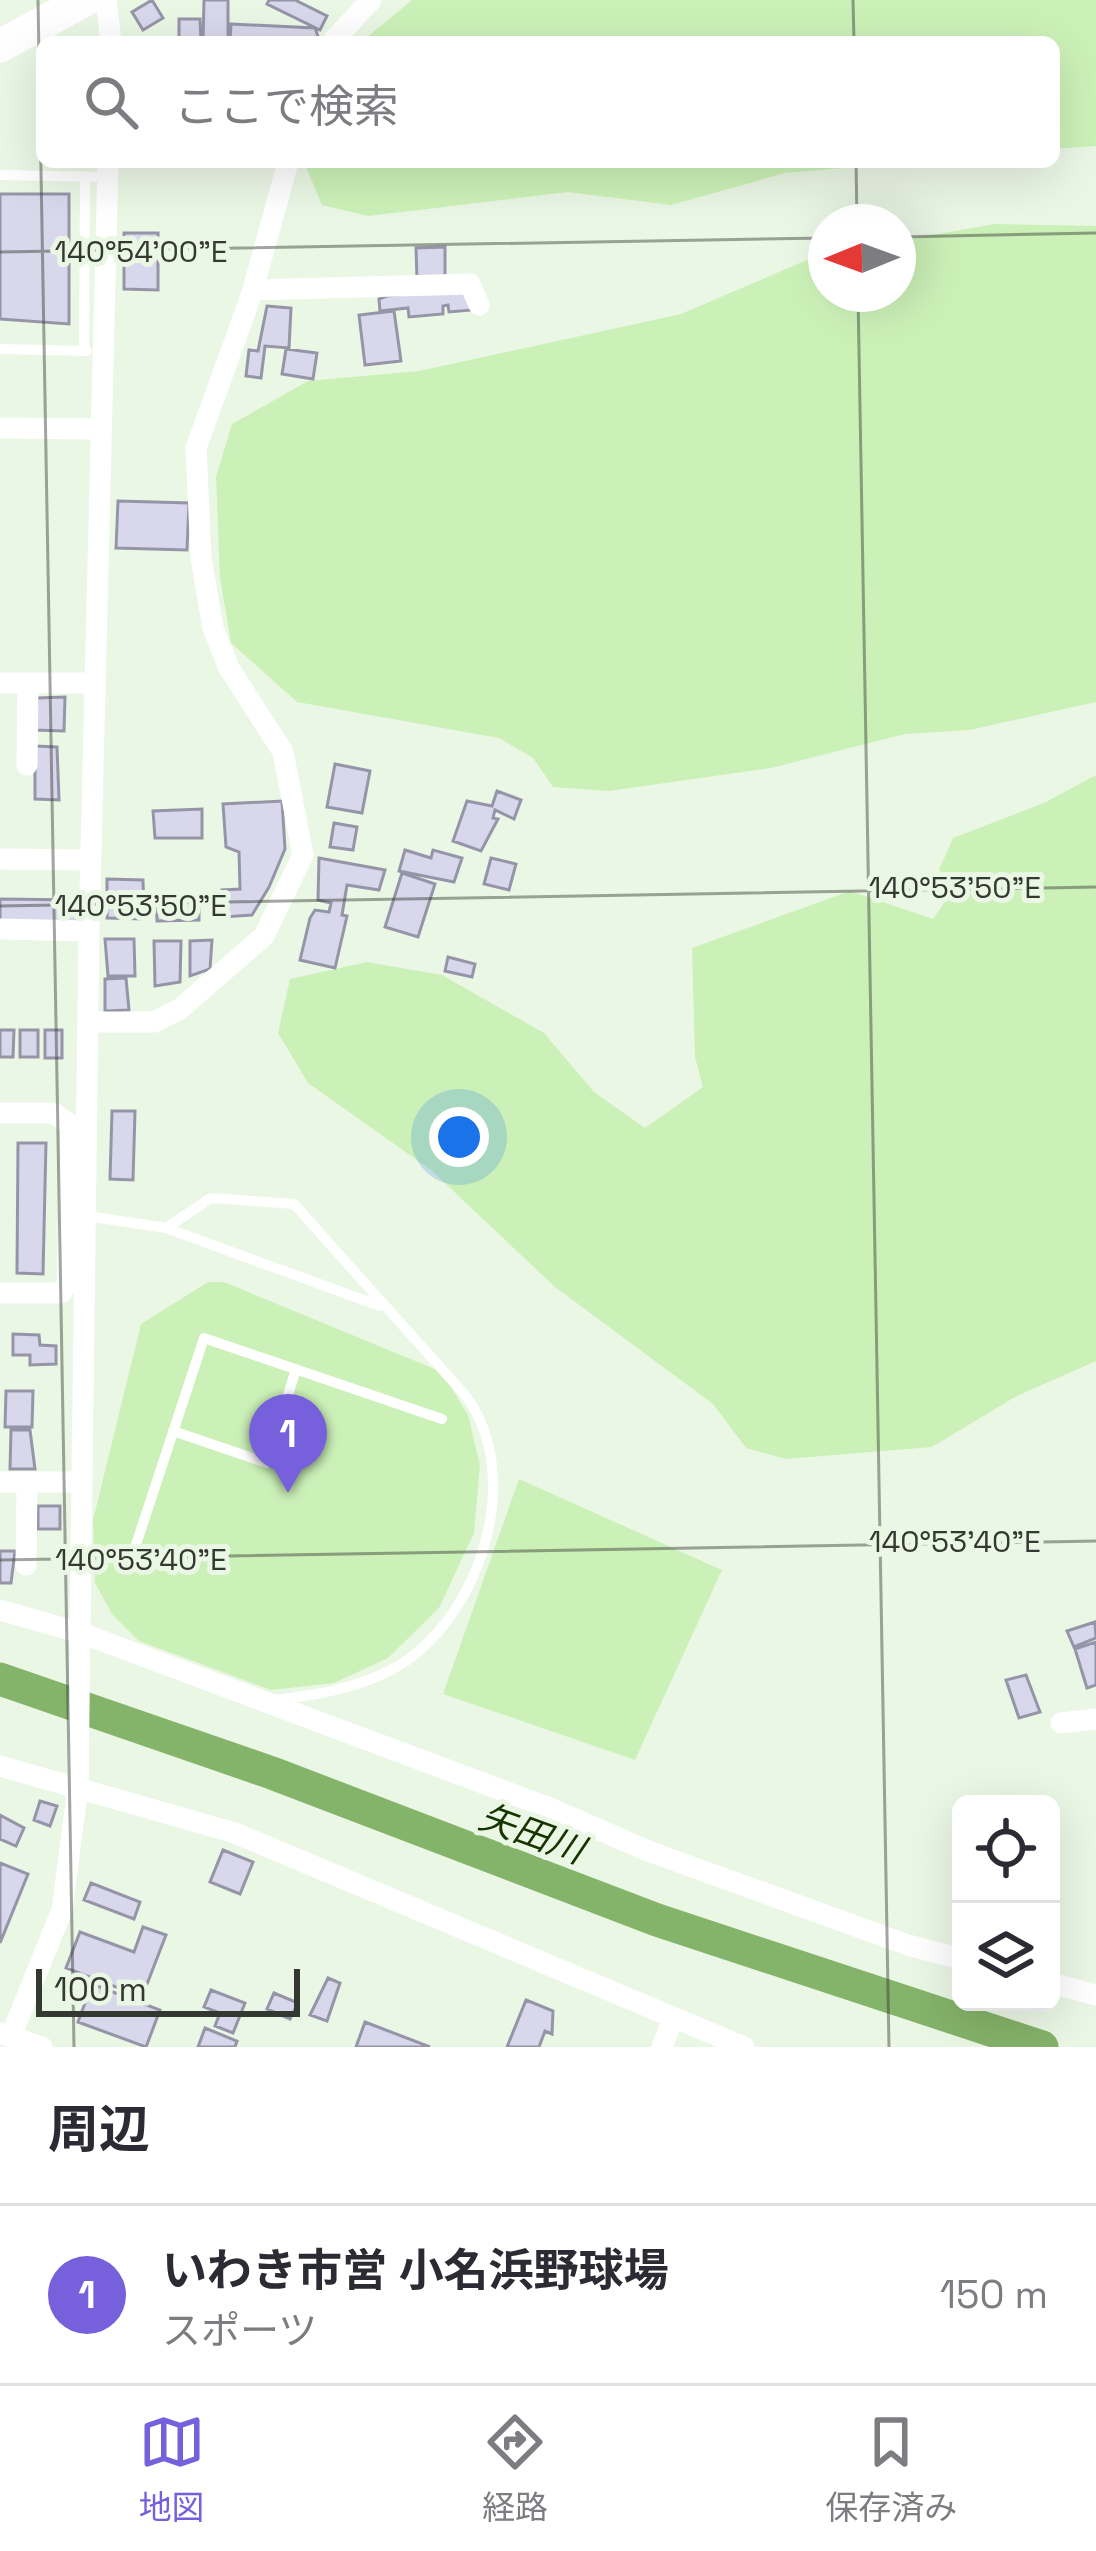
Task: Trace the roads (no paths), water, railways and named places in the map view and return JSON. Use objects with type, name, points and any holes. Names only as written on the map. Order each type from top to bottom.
[{"type":"main road","points":[[0,22],[38,0]]},
{"type":"main road","points":[[0,46],[85,0]]},
{"type":"street","points":[[106,0],[110,36]]},
{"type":"street","points":[[337,36],[370,0]]},
{"type":"street","points":[[88,1022],[154,1022],[172,1016],[264,936],[303,855],[289,769],[219,646],[201,558],[196,448],[253,290],[286,168]]},
{"type":"street","points":[[42,2047],[6,2034],[62,1910],[78,1779],[100,172]]},
{"type":"street","points":[[253,290],[470,284],[479,305]]},
{"type":"street","points":[[0,428],[98,429]]},
{"type":"street","points":[[0,682],[94,683]]},
{"type":"street","points":[[27,765],[28,682]]},
{"type":"street","points":[[0,859],[90,860]]},
{"type":"street","points":[[0,929],[89,931]]},
{"type":"street","points":[[0,1113],[53,1113],[71,1125],[67,1283],[61,1293],[0,1294]]},
{"type":"street","points":[[0,1482],[79,1482]]},
{"type":"street","points":[[26,1565],[27,1482]]},
{"type":"street","points":[[0,1610],[265,1702],[709,1873],[952,1956]]},
{"type":"street","points":[[1061,1723],[1096,1719]]},
{"type":"street","points":[[0,1766],[78,1779],[235,1833],[744,2047]]},
{"type":"street","points":[[1060,1985],[1096,1995]]},
{"type":"street","points":[[662,2047],[674,2018]]},
{"type":"lane","points":[[0,175],[100,172]]},
{"type":"lane","points":[[0,349],[94,351]]},
{"type":"lane","points":[[166,1228],[211,1198],[286,1201],[314,1221],[380,1306],[482,1418],[491,1497],[480,1560],[469,1588],[438,1634],[391,1670],[329,1692],[265,1702]]},
{"type":"lane","points":[[87,1216],[166,1228],[380,1306]]},
{"type":"lane","points":[[128,1569],[204,1338],[442,1419]]},
{"type":"lane","points":[[173,1431],[266,1463],[296,1369]]},
{"type":"waterway","name":"矢田川","points":[[0,1679],[272,1773],[657,1920],[1042,2047]]},
{"type":"place","name":"いわき市営 小名浜野球場","points":[[288,1493]]}]
